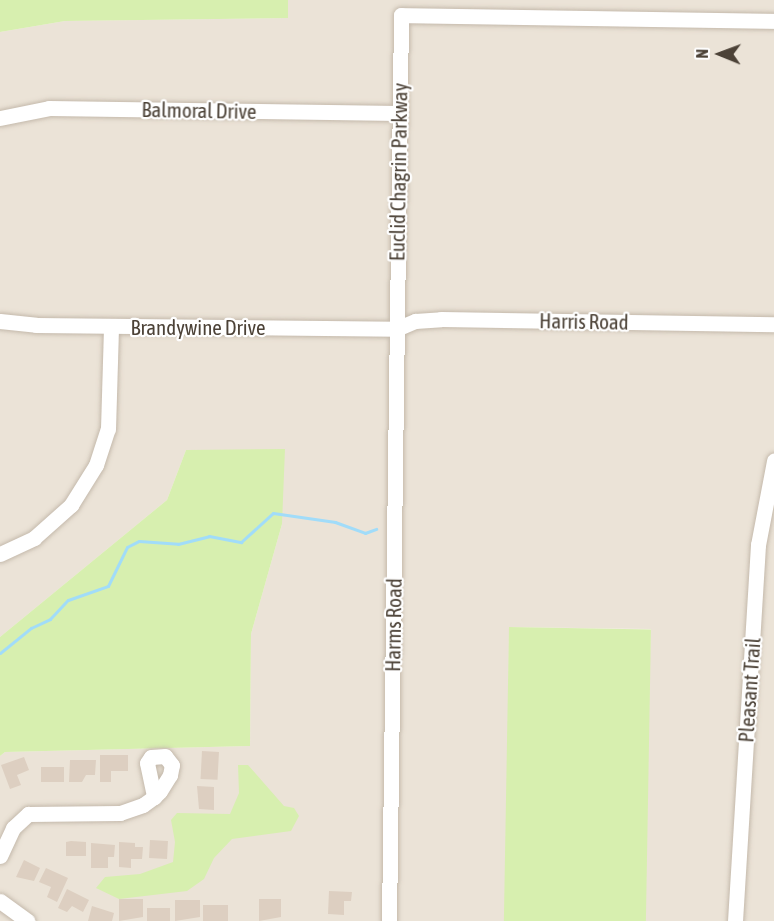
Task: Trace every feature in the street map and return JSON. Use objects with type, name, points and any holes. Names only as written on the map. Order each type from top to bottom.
[{"type":"street","name":"Euclid Chagrin Parkway","points":[[396,329],[401,15],[774,21]]},
{"type":"street","name":"Balmoral Drive","points":[[0,118],[49,108],[399,113]]},
{"type":"street","name":"Harris Road","points":[[396,329],[415,321],[441,319],[774,324]]},
{"type":"street","name":"Brandywine Drive","points":[[0,321],[111,327],[396,329]]},
{"type":"street","points":[[0,554],[33,538],[71,505],[96,465],[108,429],[111,327]]},
{"type":"street","name":"Harms Road","points":[[389,921],[396,329]]},
{"type":"street","name":"Pleasant Trail","points":[[735,921],[758,545],[774,461]]},
{"type":"street","points":[[0,856],[13,828],[28,814],[120,813],[134,809],[154,797]]},
{"type":"street","points":[[0,902],[28,921]]},
{"type":"shaded area","points":[[288,0],[774,0],[774,921],[640,921],[651,629],[509,627],[508,921],[0,921],[0,756],[5,752],[250,746],[251,634],[282,524],[186,450],[167,500],[0,637],[0,32],[65,21],[288,18]]},
{"type":"green space","points":[[0,0],[288,0],[288,18],[65,21],[0,32]]},
{"type":"green space","points":[[285,449],[282,524],[251,634],[250,746],[5,752],[0,756],[0,637],[167,500],[186,450]]},
{"type":"green space","points":[[509,627],[651,629],[646,921],[504,921]]},
{"type":"green space","points":[[238,765],[248,765],[284,806],[294,808],[299,816],[291,831],[232,839],[214,858],[204,879],[187,891],[119,899],[96,888],[105,877],[140,874],[173,862],[175,842],[171,820],[177,813],[230,814],[239,793]]},
{"type":"building","points":[[202,751],[219,752],[218,780],[201,779]]},
{"type":"building","points":[[100,755],[128,755],[128,771],[111,771],[111,782],[100,782]]},
{"type":"building","points":[[24,757],[29,770],[17,775],[21,785],[10,789],[1,765]]},
{"type":"building","points":[[70,760],[96,760],[95,775],[86,775],[82,782],[69,782]]},
{"type":"building","points":[[41,767],[64,767],[64,782],[41,782]]},
{"type":"building","points":[[197,786],[214,787],[214,810],[199,809]]},
{"type":"building","points":[[150,840],[168,841],[167,859],[149,858]]},
{"type":"building","points":[[66,842],[86,842],[86,856],[66,856]]},
{"type":"building","points":[[119,842],[135,843],[135,847],[143,847],[142,859],[131,859],[131,868],[119,867]]},
{"type":"building","points":[[91,843],[115,845],[114,857],[108,857],[108,868],[91,868]]},
{"type":"building","points":[[24,860],[40,868],[34,881],[16,877]]},
{"type":"building","points":[[46,868],[68,878],[57,902],[47,897],[51,887],[39,882]]},
{"type":"building","points":[[67,889],[89,900],[83,912],[72,906],[67,912],[58,908]]},
{"type":"building","points":[[329,891],[352,892],[351,901],[344,901],[344,915],[328,914]]},
{"type":"building","points":[[119,899],[143,899],[143,917],[119,921]]},
{"type":"building","points":[[259,899],[281,899],[281,917],[259,921]]},
{"type":"building","points":[[175,900],[200,900],[200,917],[175,921]]},
{"type":"building","points":[[203,905],[228,905],[228,921],[203,921]]},
{"type":"building","points":[[92,906],[114,913],[112,921],[88,921]]},
{"type":"building","points":[[147,908],[170,908],[170,921],[147,921]]},
{"type":"waterway","points":[[0,653],[31,628],[50,619],[68,600],[108,586],[127,547],[139,541],[178,544],[209,536],[241,542],[273,513],[335,522],[365,533],[376,529]]}]
